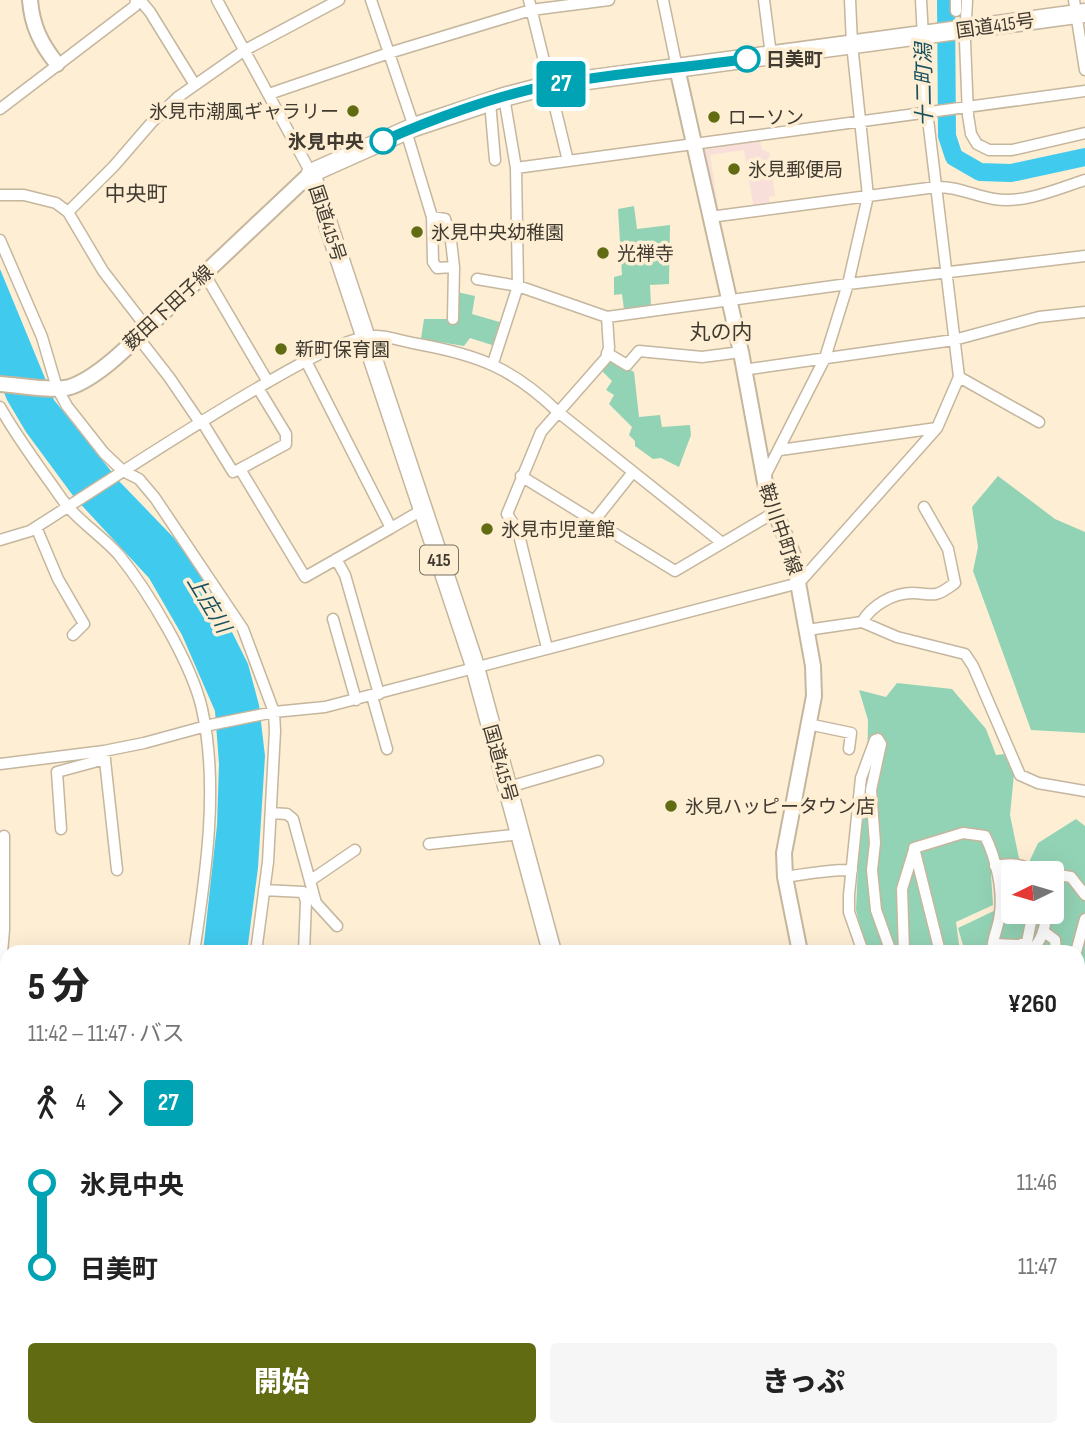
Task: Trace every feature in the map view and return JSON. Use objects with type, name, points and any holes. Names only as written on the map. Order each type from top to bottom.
[{"type":"highway","name":"国道415号","points":[[550,945],[474,667],[312,173],[410,129],[497,100],[677,68],[961,30],[1079,9]]},
{"type":"main road","points":[[30,0],[32,19],[40,43],[57,64]]},
{"type":"main road","name":"鞍川中町線","points":[[677,68],[741,352],[764,478],[793,555],[813,666],[814,696],[784,853],[785,877],[799,945]]},
{"type":"main road","name":"薮田下田子線","points":[[0,384],[57,388],[69,387],[86,379],[142,332],[312,173]]},
{"type":"street","points":[[0,109],[135,6],[138,0],[195,85]]},
{"type":"street","points":[[217,0],[312,173]]},
{"type":"street","points":[[68,212],[114,166],[152,122],[195,85],[245,51],[339,0]]},
{"type":"street","points":[[371,0],[389,53],[432,217],[433,262],[437,268],[454,267]]},
{"type":"street","points":[[269,94],[530,5],[609,0]]},
{"type":"street","points":[[663,0],[677,68]]},
{"type":"street","points":[[764,0],[771,55]]},
{"type":"street","points":[[764,478],[825,358],[848,284],[868,196],[850,0]]},
{"type":"street","points":[[61,829],[57,772],[104,755],[207,726],[356,700],[799,583],[937,428],[959,377],[927,111],[921,0]]},
{"type":"street","points":[[967,0],[961,30],[971,134],[977,144],[989,150],[1012,150],[1085,133]]},
{"type":"street","points":[[530,5],[568,161]]},
{"type":"street","points":[[1079,9],[1085,70]]},
{"type":"street","points":[[516,168],[1085,90]]},
{"type":"street","points":[[495,160],[497,100]]},
{"type":"street","points":[[493,363],[518,286],[516,168],[497,100]]},
{"type":"street","points":[[710,217],[936,187],[949,187],[995,200],[1027,197],[1085,180]]},
{"type":"street","points":[[0,195],[24,195],[56,203],[68,212],[169,377],[233,472],[286,444],[286,433],[258,388]]},
{"type":"street","points":[[432,217],[444,219],[448,226],[454,267],[453,319]]},
{"type":"street","points":[[0,240],[42,337],[57,388],[119,474],[139,479],[155,498],[243,629],[272,713],[271,813],[257,945]]},
{"type":"street","points":[[477,279],[518,286],[607,317],[848,284],[1085,256]]},
{"type":"street","points":[[205,274],[268,382]]},
{"type":"street","points":[[743,370],[954,340],[1039,317],[1085,312]]},
{"type":"street","points":[[547,648],[518,531],[507,514],[541,432],[599,367],[607,353],[607,317]]},
{"type":"street","points":[[0,540],[30,531],[200,421],[306,361],[376,336],[444,349],[493,363],[539,394],[721,542]]},
{"type":"street","points":[[607,353],[627,365],[639,351],[702,357],[741,352]]},
{"type":"street","points":[[306,361],[391,528]]},
{"type":"street","points":[[959,377],[1039,422]]},
{"type":"street","points":[[1,410],[72,505],[118,554],[170,634],[197,691],[207,726],[211,806],[195,945]]},
{"type":"street","points":[[780,450],[937,428]]},
{"type":"street","points":[[240,469],[304,577],[422,510]]},
{"type":"street","points":[[594,521],[633,472]]},
{"type":"street","points":[[521,476],[675,570],[775,512]]},
{"type":"street","points":[[862,622],[869,610],[887,600],[912,593],[934,594],[956,583],[948,549],[925,507]]},
{"type":"street","points":[[36,527],[58,579],[84,624],[73,635]]},
{"type":"street","points":[[336,559],[345,575],[387,749]]},
{"type":"street","points":[[333,619],[356,700]]},
{"type":"street","points":[[807,630],[862,622],[897,637],[965,654],[973,666],[1020,775],[1038,783],[1085,791]]},
{"type":"street","points":[[808,724],[851,733],[849,749]]},
{"type":"street","points":[[861,945],[849,912],[852,870],[861,778],[875,740],[878,739],[881,744],[871,790],[875,843],[872,870],[876,910],[888,945]]},
{"type":"street","points":[[0,764],[104,755]]},
{"type":"street","points":[[104,755],[117,870]]},
{"type":"street","points":[[509,787],[597,761]]},
{"type":"street","points":[[271,813],[287,814],[293,818],[316,903],[337,926]]},
{"type":"street","points":[[914,848],[963,833],[985,836],[995,866],[1000,914],[993,945]]},
{"type":"street","points":[[429,844],[521,834]]},
{"type":"street","points":[[3,945],[4,836]]},
{"type":"street","points":[[904,945],[902,889],[914,848]]},
{"type":"street","points":[[914,848],[938,945]]},
{"type":"street","points":[[311,880],[355,850]]},
{"type":"street","points":[[995,866],[1001,865]]},
{"type":"street","points":[[785,877],[821,874],[831,869],[852,870]]},
{"type":"street","points":[[1064,876],[1070,877],[1085,895]]},
{"type":"street","points":[[264,890],[303,892],[306,901],[304,945]]},
{"type":"street","points":[[1078,945],[1085,919]]},
{"type":"street","points":[[1014,945],[1027,942],[1031,924]]},
{"type":"street","points":[[1036,945],[1044,924]]},
{"type":"street","points":[[1043,931],[1055,940],[1055,945]]},
{"type":"shaded area","points":[[760,140],[762,150],[769,152],[775,196],[769,197],[769,208],[754,210],[744,150],[710,155],[719,213],[714,214],[704,149]]},
{"type":"green space","points":[[634,206],[637,229],[670,225],[669,284],[650,285],[651,305],[624,309],[622,294],[614,295],[614,277],[622,275],[618,209]]},
{"type":"green space","points":[[457,292],[475,296],[472,314],[503,323],[495,346],[470,338],[464,346],[421,339],[424,319],[455,319]]},
{"type":"green space","points":[[609,358],[634,372],[639,417],[660,415],[662,427],[690,425],[691,435],[679,467],[661,458],[653,459],[635,446],[635,441],[629,435],[632,427],[609,404],[614,395],[606,390],[612,381],[600,369]]},
{"type":"green space","points":[[998,476],[1055,519],[1085,532],[1085,733],[1031,730],[973,571],[978,547],[972,507]]},
{"type":"green space","points":[[897,683],[952,689],[986,729],[996,755],[1005,754],[1014,774],[1010,815],[1020,861],[1001,861],[1001,871],[991,875],[993,905],[956,922],[959,945],[865,945],[856,910],[867,780],[868,720],[859,690],[886,697]]},
{"type":"green space","points":[[1076,819],[1085,826],[1085,945],[963,945],[958,928],[998,909],[1001,871],[1001,924],[1064,924],[1064,861],[1030,861],[1038,843]]},
{"type":"water","name":"上庄川","points":[[0,269],[54,400],[119,481],[173,537],[197,569],[248,664],[259,705],[265,756],[258,868],[248,945],[204,945],[217,825],[219,764],[215,711],[182,635],[149,578],[74,497],[26,432],[0,382]]},
{"type":"waterway","name":"十二町潟","points":[[946,0],[947,136],[954,157],[980,172],[1011,173],[1085,157]]},
{"type":"bus line","name":"27","points":[[383,141],[414,127],[550,85],[747,59]]},
{"type":"place","name":"日美町","points":[[747,59]]},
{"type":"place","name":"氷見市潮風ギャラリー","points":[[353,111]]},
{"type":"place","name":"ローソン","points":[[714,117]]},
{"type":"place","name":"氷見中央","points":[[383,141]]},
{"type":"place","name":"氷見郵便局","points":[[734,169]]},
{"type":"place","name":"氷見中央幼稚園","points":[[417,232]]},
{"type":"place","name":"光禅寺","points":[[603,253]]},
{"type":"place","name":"新町保育園","points":[[281,349]]},
{"type":"place","name":"氷見市児童館","points":[[487,529]]},
{"type":"place","name":"氷見ハッピータウン店","points":[[671,806]]},
{"type":"district","name":"中央町","points":[[136,194]]},
{"type":"district","name":"丸の内","points":[[721,332]]}]
